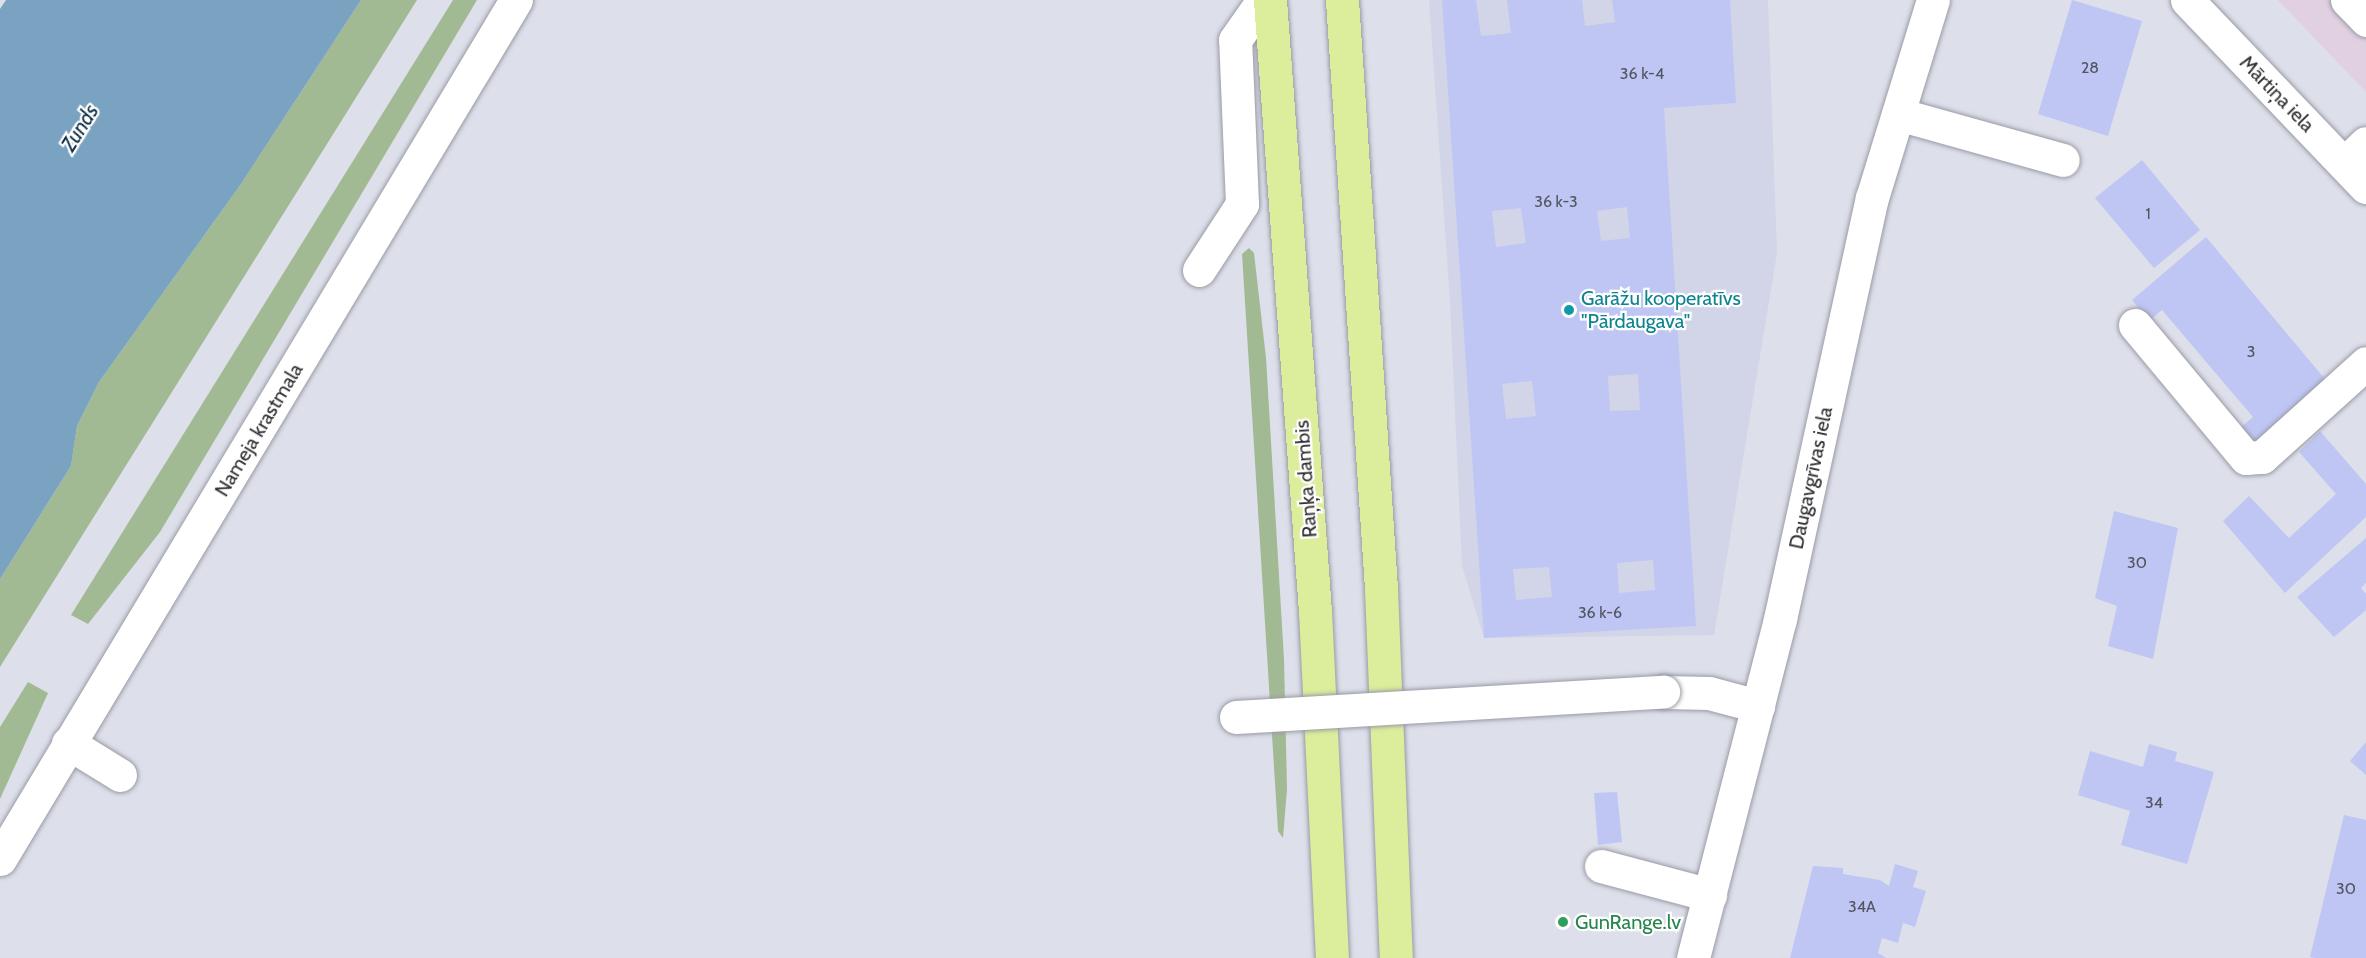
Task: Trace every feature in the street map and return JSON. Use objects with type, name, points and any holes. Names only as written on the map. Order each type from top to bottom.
[{"type":"main road","name":"Raņķa dambis","points":[[1270,0],[1315,611],[1332,958]]},
{"type":"main road","points":[[1342,0],[1381,589],[1396,958]]},
{"type":"street","name":"Nameja krastmala","points":[[0,859],[516,0]]},
{"type":"street","points":[[1199,270],[1242,204],[1235,40],[1263,0]]},
{"type":"street","name":"Daugavgrīvas iela","points":[[1693,958],[1758,706],[1872,198],[1933,0]]},
{"type":"street","name":"Mārtiņa iela","points":[[2187,0],[2355,153],[2366,188]]},
{"type":"street","points":[[2347,0],[2366,20]]},
{"type":"street","points":[[1898,114],[2063,160]]},
{"type":"street","points":[[2135,325],[2246,458],[2262,457],[2366,363]]},
{"type":"street","points":[[1236,717],[1663,692],[1709,693],[1758,706]]},
{"type":"street","points":[[68,743],[120,775]]},
{"type":"street","points":[[1601,866],[1710,895]]},
{"type":"shaded area","name":"Garāžu kooperatīvs \"Pārdaugava\"","points":[[1429,0],[1768,0],[1777,253],[1714,635],[1484,638],[1462,566],[1450,302]]},
{"type":"shaded area","points":[[2278,0],[2366,0],[2366,92]]},
{"type":"green space","points":[[361,0],[417,0],[0,667],[0,579],[71,466],[77,426],[99,382],[241,184]]},
{"type":"green space","points":[[453,0],[477,0],[160,532],[88,624],[71,615]]},
{"type":"green space","points":[[1249,248],[1254,253],[1266,358],[1284,659],[1287,789],[1283,838],[1278,831],[1242,254]]},
{"type":"green space","points":[[28,682],[48,693],[0,799],[0,727]]},
{"type":"water","name":"Zunds","points":[[6,0],[361,0],[241,184],[99,382],[77,426],[71,466],[0,579],[0,9]]},
{"type":"building","name":"Garāžu kooperatīvs \"Pārdaugava\"","points":[[1442,0],[1476,0],[1481,36],[1511,33],[1507,0],[1582,0],[1585,26],[1615,22],[1612,0],[1730,0],[1736,103],[1664,108],[1696,626],[1484,638]],"holes":[[[1627,207],[1630,238],[1601,241],[1597,211]],[[1521,208],[1526,243],[1496,247],[1492,211]],[[1638,374],[1640,410],[1610,411],[1608,376]],[[1532,381],[1536,416],[1506,419],[1502,384]],[[1653,560],[1655,590],[1619,593],[1617,563]],[[1549,567],[1552,597],[1516,600],[1513,569]]]},
{"type":"building","points":[[2072,0],[2142,21],[2108,136],[2038,114]]},
{"type":"building","points":[[2142,160],[2200,230],[2154,268],[2095,198]]},
{"type":"building","points":[[2206,237],[2329,384],[2255,446],[2240,428],[2253,417],[2162,310],[2149,321],[2132,300]]},
{"type":"building","points":[[2320,431],[2366,484],[2366,517],[2285,593],[2223,521],[2249,496],[2289,538],[2336,494],[2299,452]]},
{"type":"building","points":[[2114,511],[2178,528],[2153,659],[2108,646],[2117,606],[2095,598]]},
{"type":"building","points":[[2366,538],[2366,583],[2361,588],[2366,594],[2366,610],[2334,637],[2297,597]]},
{"type":"building","points":[[2366,742],[2366,775],[2350,761]]},
{"type":"building","points":[[2149,744],[2177,752],[2175,761],[2214,772],[2187,864],[2121,845],[2130,811],[2078,795],[2090,751],[2143,767]]},
{"type":"building","points":[[1617,792],[1622,842],[1598,845],[1594,793]]},
{"type":"building","points":[[2344,815],[2366,820],[2366,958],[2310,957]]},
{"type":"building","points":[[1895,864],[1918,871],[1913,887],[1926,891],[1915,927],[1903,923],[1898,943],[1882,938],[1878,953],[1886,958],[1790,958],[1813,866],[1843,868],[1843,874],[1880,880],[1889,886]]},
{"type":"place","name":"Garāžu kooperatīvs \"Pārdaugava\"","points":[[1569,310]]},
{"type":"place","name":"GunRange.lv","points":[[1563,922]]}]
